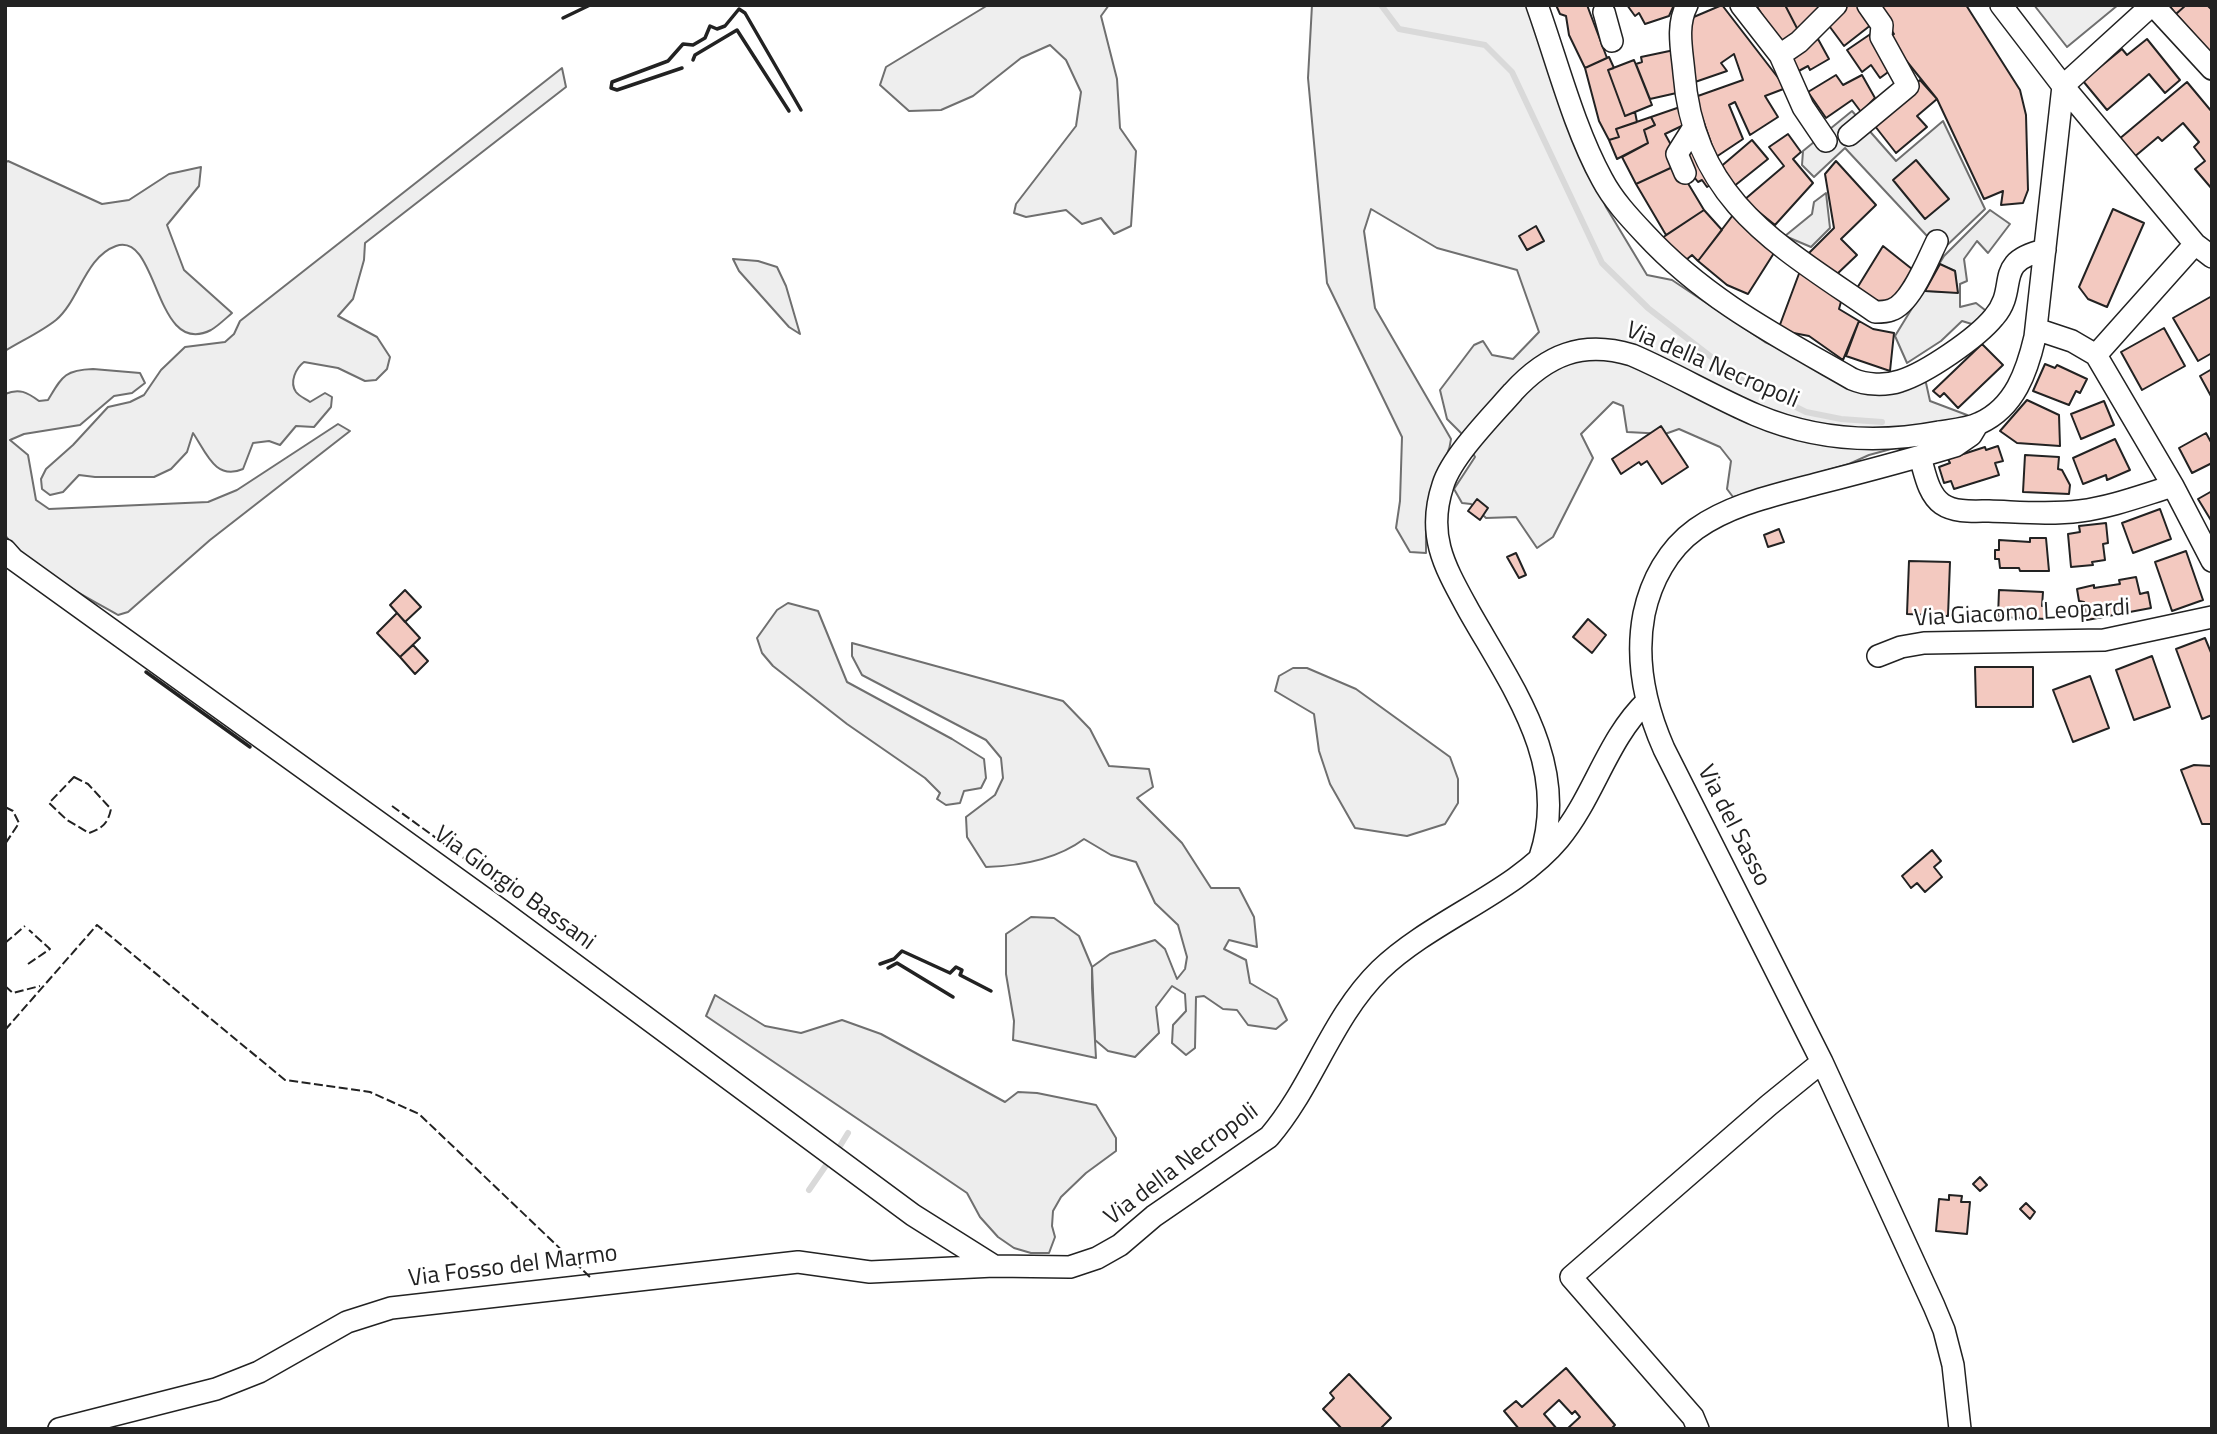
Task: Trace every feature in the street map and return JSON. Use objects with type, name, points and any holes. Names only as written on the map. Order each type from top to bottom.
[{"type":"street","points":[[1538,5],[1588,149],[1603,181],[1627,214],[1663,253],[1712,295],[1739,314],[1852,379],[1870,384],[1896,382],[1929,367],[1994,317],[2001,304],[2010,273],[2018,260],[2028,254],[2045,250]]},
{"type":"street","points":[[1780,55],[1799,42],[1836,5]]},
{"type":"street","points":[[1849,135],[1908,86],[1881,37],[1882,25],[1868,5]]},
{"type":"street","points":[[2001,5],[2063,86],[2203,251],[2096,355]]},
{"type":"street","points":[[2063,86],[2153,5],[2212,69]]},
{"type":"street","points":[[1746,7],[1780,55],[1803,107],[1826,141]]},
{"type":"street","points":[[1685,10],[1680,31],[1685,91],[1695,127],[1713,173],[1742,213],[1783,248],[1875,312],[1893,310],[1902,303],[1937,241]]},
{"type":"street","points":[[1604,12],[1612,41]]},
{"type":"street","name":"Via della Necropoli","points":[[1539,860],[1548,823],[1550,799],[1545,765],[1526,711],[1449,575],[1438,546],[1438,504],[1448,472],[1524,380],[1554,358],[1588,349],[1632,355],[1749,412],[1810,433],[1857,439],[1886,439],[1978,425],[2002,408],[2017,390],[2028,366],[2036,329],[2063,86]]},
{"type":"street","points":[[1685,173],[1677,153],[1695,127]]},
{"type":"street","points":[[2036,329],[2072,341],[2096,355],[2173,486],[2212,561]]},
{"type":"street","name":"Via del Sasso","points":[[1960,1429],[1957,1391],[1944,1329],[1822,1062],[1664,749],[1647,701],[1641,652],[1651,591],[1662,566],[1686,537],[1721,515],[1758,500],[1960,444],[1978,425]]},
{"type":"street","points":[[1920,457],[1935,498],[1947,507],[1964,510],[2035,513],[2081,511],[2173,486]]},
{"type":"street","name":"Via Giorgio Bassani","points":[[5,550],[13,559],[494,906],[913,1215],[994,1266]]},
{"type":"street","name":"Via Giacomo Leopardi","points":[[1878,656],[1901,647],[1924,643],[2104,640],[2212,617]]},
{"type":"street","name":"Via della Necropoli","points":[[994,1266],[1070,1267],[1097,1258],[1120,1245],[1154,1216],[1269,1137],[1283,1120],[1361,990],[1415,941],[1539,860],[1573,821],[1627,724],[1647,701]]},
{"type":"street","points":[[1698,1429],[1693,1417],[1571,1277],[1822,1062]]},
{"type":"street","name":"Via Fosso del Marmo","points":[[59,1429],[216,1389],[259,1372],[347,1322],[391,1308],[798,1262],[870,1272],[994,1266]]},
{"type":"shaded area","points":[[988,5],[1109,5],[1101,16],[1117,79],[1120,128],[1136,151],[1131,226],[1114,234],[1101,218],[1082,224],[1066,210],[1026,217],[1014,213],[1016,204],[1076,126],[1081,92],[1066,60],[1050,45],[1021,58],[973,96],[941,110],[909,111],[880,85],[886,67]]},
{"type":"shaded area","points":[[1312,5],[1531,5],[1577,140],[1606,207],[1647,275],[1672,280],[1765,342],[1833,373],[1884,388],[1915,372],[1926,383],[1930,401],[1967,415],[1950,433],[1733,497],[1727,489],[1731,461],[1720,447],[1679,429],[1665,434],[1627,432],[1623,406],[1613,402],[1581,434],[1593,458],[1553,537],[1537,548],[1516,517],[1486,518],[1471,504],[1462,503],[1454,489],[1475,457],[1463,435],[1447,419],[1440,390],[1474,345],[1483,341],[1492,355],[1513,359],[1539,332],[1517,270],[1437,248],[1371,209],[1364,231],[1375,308],[1451,439],[1430,494],[1426,519],[1426,553],[1410,552],[1396,528],[1400,501],[1402,437],[1327,283],[1308,78]]},
{"type":"shaded area","points":[[2034,5],[2118,5],[2067,47]]},
{"type":"shaded area","points":[[562,68],[566,87],[365,243],[364,260],[353,299],[338,316],[377,337],[390,357],[387,369],[376,380],[365,381],[338,368],[304,362],[294,376],[296,392],[310,402],[325,393],[332,397],[331,407],[314,427],[296,426],[280,445],[269,441],[253,443],[243,469],[233,472],[218,468],[193,433],[187,452],[171,469],[154,477],[79,475],[63,492],[50,495],[42,489],[41,479],[46,469],[73,445],[108,407],[130,402],[144,395],[161,370],[185,347],[225,342],[234,334],[240,321]]},
{"type":"shaded area","points":[[1852,111],[1896,161],[1943,121],[1985,209],[1941,251],[1845,148],[1814,177],[1802,165],[1803,151]]},
{"type":"shaded area","points":[[8,161],[102,204],[129,200],[169,174],[201,167],[199,186],[167,225],[184,270],[232,313],[211,330],[192,334],[178,327],[167,312],[141,257],[130,246],[116,246],[105,252],[89,269],[71,302],[56,320],[5,351],[5,163]]},
{"type":"shaded area","points":[[1826,193],[1830,228],[1811,247],[1785,236],[1812,214],[1814,202]]},
{"type":"shaded area","points":[[1990,210],[2010,224],[1988,253],[1977,241],[1964,259],[1967,281],[1960,284],[1960,307],[1976,303],[1985,310],[1985,316],[1975,325],[1962,321],[1941,341],[1907,363],[1895,336],[1944,256]],"holes":[[[1940,265],[1955,271],[1957,292],[1926,291]]]},
{"type":"shaded area","points":[[733,259],[758,261],[777,267],[786,286],[800,334],[789,327],[739,271]]},
{"type":"shaded area","points":[[93,369],[140,373],[145,383],[132,393],[114,396],[80,425],[24,434],[10,440],[28,455],[36,500],[49,509],[208,502],[237,490],[338,424],[350,431],[210,540],[128,612],[118,615],[42,570],[5,535],[5,394],[19,391],[39,401],[48,400],[65,376],[76,371]]},
{"type":"shaded area","points":[[788,603],[818,611],[847,682],[984,759],[986,778],[981,788],[964,791],[960,803],[946,805],[937,799],[940,793],[925,778],[847,724],[773,666],[762,653],[757,638],[777,610]]},
{"type":"shaded area","points":[[852,643],[1063,701],[1090,729],[1109,766],[1149,769],[1153,787],[1137,798],[1182,843],[1211,888],[1239,888],[1254,917],[1257,947],[1229,940],[1224,949],[1246,960],[1250,983],[1277,999],[1287,1020],[1276,1029],[1248,1025],[1237,1010],[1223,1009],[1204,996],[1196,997],[1195,1048],[1186,1055],[1172,1043],[1173,1025],[1186,1011],[1185,994],[1172,986],[1156,1007],[1159,1033],[1135,1057],[1108,1051],[1095,1040],[1092,967],[1110,954],[1155,940],[1165,949],[1177,979],[1185,969],[1187,957],[1178,925],[1155,903],[1136,862],[1111,855],[1084,839],[1049,857],[986,867],[967,837],[966,817],[995,795],[1003,778],[1001,758],[986,740],[862,675],[852,656]]},
{"type":"shaded area","points":[[1293,668],[1307,668],[1356,689],[1450,757],[1458,779],[1458,803],[1445,824],[1407,836],[1355,828],[1330,784],[1319,751],[1314,714],[1275,691],[1279,676]]},
{"type":"shaded area","points":[[1031,917],[1054,918],[1079,936],[1092,967],[1096,1058],[1013,1040],[1014,1021],[1006,974],[1006,934]]},
{"type":"shaded area","points":[[715,995],[765,1026],[801,1033],[842,1020],[881,1034],[1005,1102],[1018,1092],[1037,1093],[1096,1105],[1116,1138],[1116,1151],[1086,1173],[1061,1197],[1053,1211],[1052,1226],[1055,1237],[1049,1253],[1031,1253],[1014,1248],[998,1237],[980,1217],[967,1193],[706,1016]]},
{"type":"building","points":[[1556,5],[1587,5],[1607,58],[1585,68],[1569,35],[1566,16],[1560,14]]},
{"type":"building","points":[[1627,5],[1674,5],[1669,16],[1645,24],[1639,13],[1635,16]]},
{"type":"building","points":[[1722,5],[1786,88],[1765,96],[1778,117],[1750,135],[1735,102],[1729,105],[1743,139],[1716,157],[1695,97],[1743,80],[1734,54],[1721,63],[1727,71],[1695,82],[1689,19]]},
{"type":"building","points":[[1756,5],[1785,5],[1800,34],[1780,43]]},
{"type":"building","points":[[1785,5],[1825,5],[1800,34]]},
{"type":"building","points":[[1842,5],[1865,5],[1876,21],[1844,46],[1827,23]]},
{"type":"building","points":[[1874,5],[1966,5],[2020,90],[2026,115],[2028,190],[2023,203],[2001,205],[2003,191],[1984,199],[1937,99],[1888,38],[1894,34]]},
{"type":"building","points":[[2169,5],[2186,5],[2176,14]]},
{"type":"building","points":[[2186,5],[2207,5],[2212,10],[2212,54],[2176,14]]},
{"type":"building","points":[[1872,33],[1895,67],[1880,78],[1871,65],[1862,72],[1847,50]]},
{"type":"building","points":[[1818,39],[1829,59],[1810,70],[1808,66],[1795,73],[1786,56]]},
{"type":"building","points":[[2147,39],[2180,80],[2165,93],[2149,74],[2107,110],[2083,81],[2122,49],[2127,55]]},
{"type":"building","points":[[1679,49],[1681,92],[1650,99],[1636,64],[1642,62],[1641,57]]},
{"type":"building","points":[[1609,57],[1614,68],[1608,70],[1625,116],[1635,112],[1637,122],[1616,129],[1619,137],[1609,140],[1599,121],[1585,68]]},
{"type":"building","points":[[1634,60],[1652,105],[1625,116],[1608,70]]},
{"type":"building","points":[[1836,75],[1843,85],[1862,75],[1875,98],[1861,112],[1852,100],[1826,118],[1808,92]]},
{"type":"building","points":[[1920,80],[1937,99],[1917,116],[1927,127],[1896,153],[1871,121]]},
{"type":"building","points":[[2187,82],[2212,112],[2212,189],[2195,169],[2205,161],[2194,147],[2199,142],[2183,123],[2162,141],[2158,137],[2133,158],[2118,140]]},
{"type":"building","points":[[1683,106],[1690,122],[1665,134],[1676,154],[1677,165],[1636,184],[1622,157],[1648,143],[1644,130],[1655,125],[1651,117]]},
{"type":"building","points":[[1651,117],[1655,125],[1644,130],[1648,143],[1617,159],[1609,140],[1619,137],[1616,129]]},
{"type":"building","points":[[1788,134],[1801,152],[1793,159],[1813,183],[1775,225],[1744,200],[1784,166],[1769,147]]},
{"type":"building","points":[[1752,140],[1768,159],[1733,187],[1718,169]]},
{"type":"building","points":[[1695,141],[1715,182],[1707,187],[1702,180],[1698,182],[1684,164]]},
{"type":"building","points":[[1916,160],[1949,199],[1925,219],[1893,180]]},
{"type":"building","points":[[1836,161],[1876,205],[1841,239],[1857,255],[1836,275],[1808,254],[1834,228],[1825,174]]},
{"type":"building","points":[[1677,165],[1704,210],[1666,235],[1636,184]]},
{"type":"building","points":[[2113,209],[2144,223],[2107,307],[2088,299],[2079,287]]},
{"type":"building","points":[[1704,210],[1722,230],[1698,261],[1692,255],[1686,260],[1662,238]]},
{"type":"building","points":[[1736,211],[1774,253],[1748,294],[1727,285],[1698,261]]},
{"type":"building","points":[[1536,226],[1544,241],[1527,250],[1519,236]]},
{"type":"building","points":[[1883,246],[1917,273],[1890,307],[1854,293]]},
{"type":"building","points":[[1940,264],[1955,271],[1958,293],[1925,291]]},
{"type":"building","points":[[1800,271],[1842,298],[1839,309],[1859,321],[1843,360],[1809,336],[1778,330]]},
{"type":"building","points":[[2212,296],[2212,353],[2198,361],[2173,318]]},
{"type":"building","points":[[1859,321],[1873,329],[1894,333],[1890,371],[1846,356]]},
{"type":"building","points":[[2164,328],[2185,366],[2142,390],[2121,352]]},
{"type":"building","points":[[1982,344],[2003,365],[1958,408],[1944,393],[1940,397],[1933,391]]},
{"type":"building","points":[[2045,364],[2055,368],[2057,365],[2087,379],[2080,393],[2076,391],[2069,405],[2033,391]]},
{"type":"building","points":[[2212,369],[2212,398],[2200,376]]},
{"type":"building","points":[[2027,400],[2059,415],[2060,446],[2017,443],[2000,431]]},
{"type":"building","points":[[2104,401],[2114,425],[2081,439],[2071,414]]},
{"type":"building","points":[[1661,426],[1688,467],[1662,484],[1647,461],[1641,465],[1639,462],[1621,474],[1612,459]]},
{"type":"building","points":[[2206,433],[2212,444],[2212,463],[2192,473],[2179,448]]},
{"type":"building","points":[[2115,439],[2130,470],[2107,480],[2106,475],[2083,484],[2073,458]]},
{"type":"building","points":[[1998,446],[2003,461],[1995,463],[1999,475],[1954,489],[1951,481],[1944,483],[1939,467],[1950,463],[1948,459],[1985,447],[1986,450]]},
{"type":"building","points":[[2025,455],[2059,457],[2058,469],[2062,470],[2070,485],[2069,494],[2023,492]]},
{"type":"building","points":[[2212,491],[2212,522],[2198,499]]},
{"type":"building","points":[[1477,499],[1488,508],[1480,520],[1468,511]]},
{"type":"building","points":[[2160,509],[2171,539],[2133,553],[2122,523]]},
{"type":"building","points":[[2106,523],[2108,543],[2103,544],[2105,560],[2092,562],[2093,565],[2071,567],[2068,534],[2080,532],[2079,526]]},
{"type":"building","points":[[1779,529],[1784,542],[1768,547],[1764,535]]},
{"type":"building","points":[[2030,538],[2046,538],[2049,571],[2000,568],[1999,559],[1995,559],[1999,540],[2030,542]]},
{"type":"building","points":[[2186,551],[2203,600],[2172,611],[2155,562]]},
{"type":"building","points":[[1516,553],[1526,575],[1519,578],[1507,557]]},
{"type":"building","points":[[1909,561],[1950,562],[1948,616],[1907,614]]},
{"type":"building","points":[[2136,577],[2140,594],[2148,592],[2151,608],[2087,620],[2084,602],[2079,601],[2077,589],[2120,584],[2119,580]]},
{"type":"building","points":[[405,590],[421,607],[405,622],[390,605]]},
{"type":"building","points":[[1999,590],[2043,592],[2042,606],[2047,606],[2047,619],[1998,617]]},
{"type":"building","points":[[397,613],[420,638],[400,657],[377,633]]},
{"type":"building","points":[[1588,619],[1606,635],[1592,653],[1573,637]]},
{"type":"building","points":[[2205,638],[2212,655],[2212,715],[2202,719],[2176,649]]},
{"type":"building","points":[[413,645],[428,661],[415,674],[400,657]]},
{"type":"building","points":[[2152,656],[2170,707],[2134,720],[2116,670]]},
{"type":"building","points":[[1975,667],[2033,667],[2033,707],[1976,707]]},
{"type":"building","points":[[2090,676],[2109,728],[2073,742],[2053,690]]},
{"type":"building","points":[[2194,765],[2212,766],[2212,824],[2202,824],[2181,770]]},
{"type":"building","points":[[1932,850],[1941,861],[1934,867],[1942,877],[1925,892],[1917,883],[1911,888],[1902,876]]},
{"type":"building","points":[[1980,1177],[1987,1185],[1980,1191],[1973,1184]]},
{"type":"building","points":[[1949,1195],[1962,1196],[1961,1202],[1970,1202],[1967,1234],[1936,1231],[1939,1199],[1949,1200]]},
{"type":"building","points":[[2026,1203],[2035,1212],[2030,1219],[2020,1209]]},
{"type":"building","points":[[1566,1368],[1615,1425],[1611,1429],[1567,1429],[1580,1417],[1575,1411],[1572,1414],[1559,1400],[1544,1414],[1557,1429],[1519,1429],[1504,1411],[1516,1401],[1522,1407]]},
{"type":"building","points":[[1349,1374],[1391,1418],[1380,1429],[1342,1429],[1323,1409],[1334,1398],[1330,1393]]},
{"type":"waterway","points":[[1381,5],[1399,29],[1485,45],[1512,72],[1602,263],[1648,308],[1740,379],[1806,412],[1841,419],[1882,422]]},
{"type":"waterway","points":[[840,1146],[848,1133]]},
{"type":"waterway","points":[[809,1190],[829,1161]]},
{"type":"fence","points":[[74,777],[88,784],[111,809],[104,824],[89,833],[67,820],[49,803],[74,777]]},
{"type":"fence","points":[[392,806],[505,888]]},
{"type":"fence","points":[[5,807],[13,811],[19,823],[5,844]]},
{"type":"fence","points":[[5,1030],[97,925],[285,1080],[370,1092],[419,1114],[591,1278]]},
{"type":"fence","points":[[5,943],[25,926]]},
{"type":"fence","points":[[28,964],[50,949],[29,930]]},
{"type":"fence","points":[[5,986],[13,993],[40,986]]},
{"type":"wall","points":[[563,18],[590,5]]},
{"type":"wall","points":[[682,68],[617,90],[611,88],[612,82],[668,61],[683,44],[693,45],[705,38],[710,26],[717,29],[725,26],[739,9],[745,13],[801,110]]},
{"type":"wall","points":[[693,60],[695,55],[737,30],[789,111]]},
{"type":"wall","points":[[146,672],[250,747]]},
{"type":"wall","points":[[880,964],[894,959],[902,951],[950,973],[956,967],[962,970],[960,975],[991,991]]},
{"type":"wall","points":[[888,968],[897,963],[953,997]]}]
